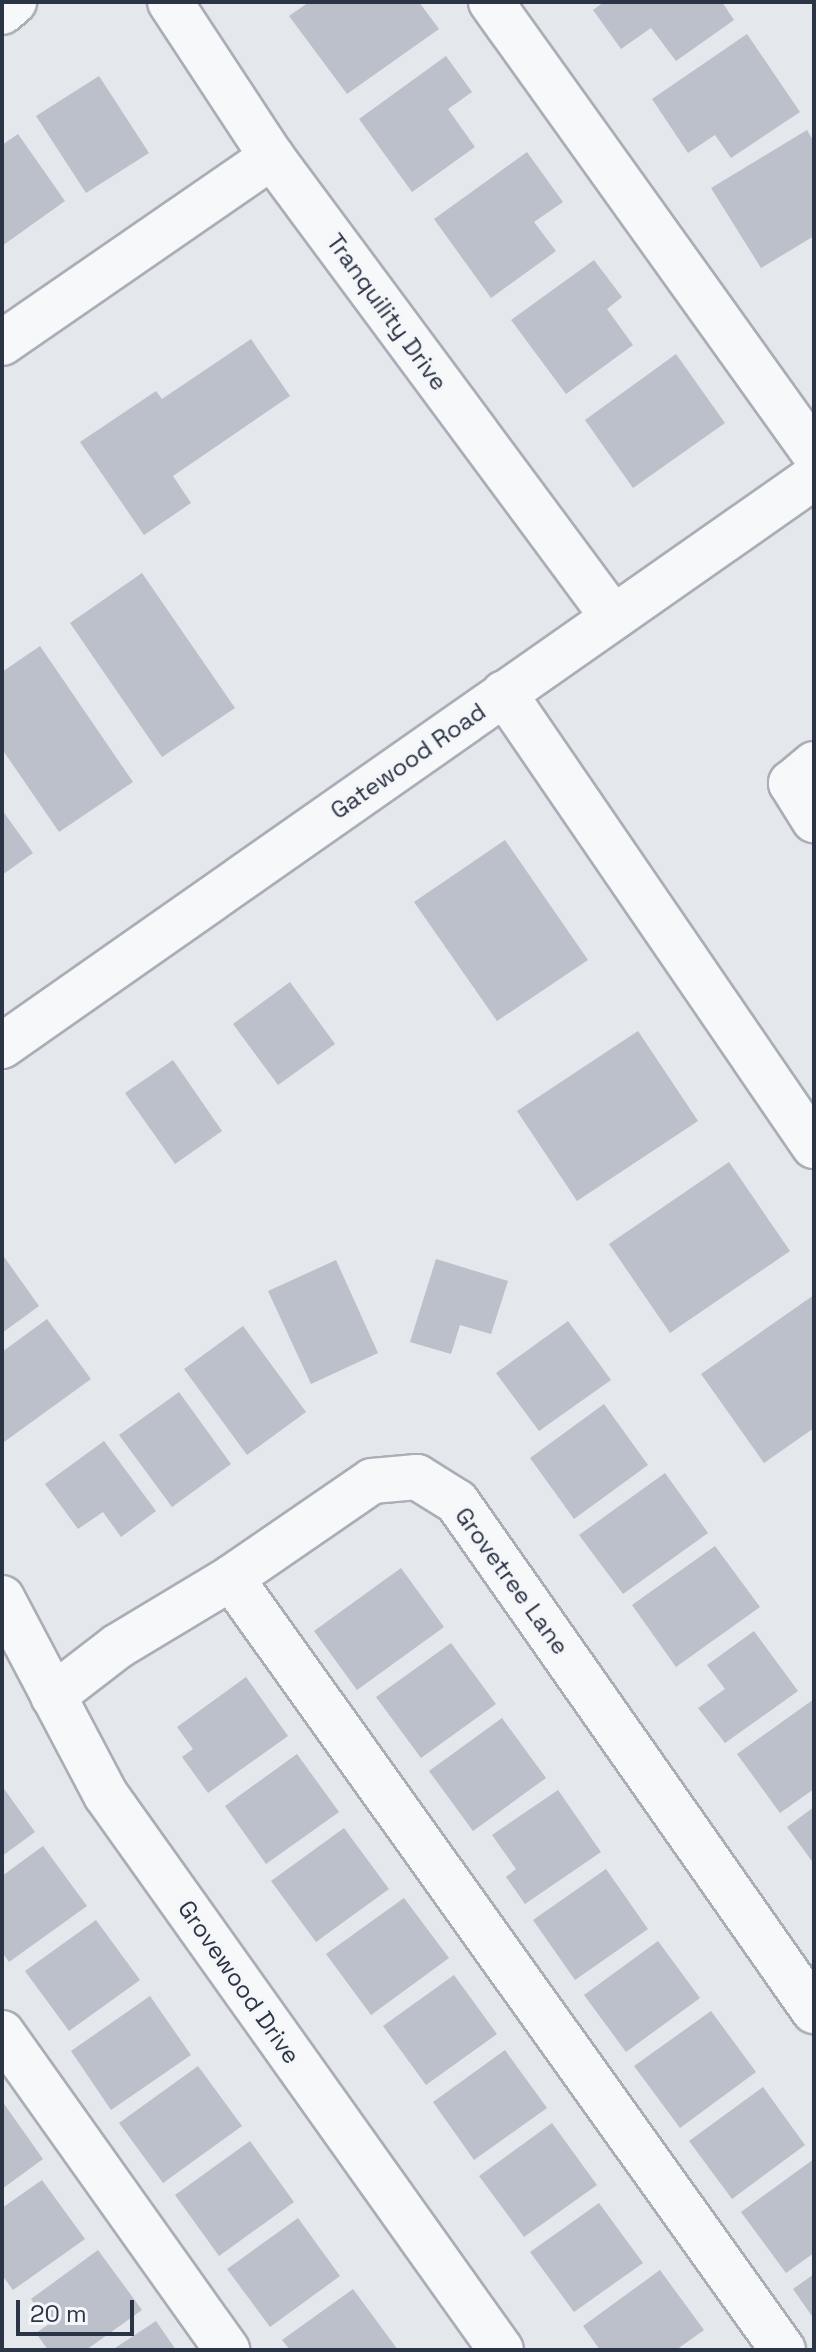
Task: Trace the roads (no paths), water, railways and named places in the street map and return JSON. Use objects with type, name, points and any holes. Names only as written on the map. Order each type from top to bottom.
[{"type":"street","points":[[2,12],[14,2]]},
{"type":"street","name":"Tranquility Drive","points":[[170,2],[272,157],[613,617]]},
{"type":"street","points":[[491,2],[814,453]]},
{"type":"street","points":[[2,343],[272,157]]},
{"type":"street","name":"Gatewood Road","points":[[3,1042],[814,477]]},
{"type":"street","points":[[504,693],[814,1146]]},
{"type":"street","points":[[814,764],[791,783],[814,820]]},
{"type":"street","name":"Grovetree Lane","points":[[53,1696],[118,1646],[231,1578],[372,1481],[417,1477],[457,1502],[814,2011]]},
{"type":"street","points":[[231,1578],[783,2350]]},
{"type":"street","name":"Grovewood Drive","points":[[2,1598],[106,1795],[501,2350]]},
{"type":"street","points":[[2,2033],[227,2350]]}]
